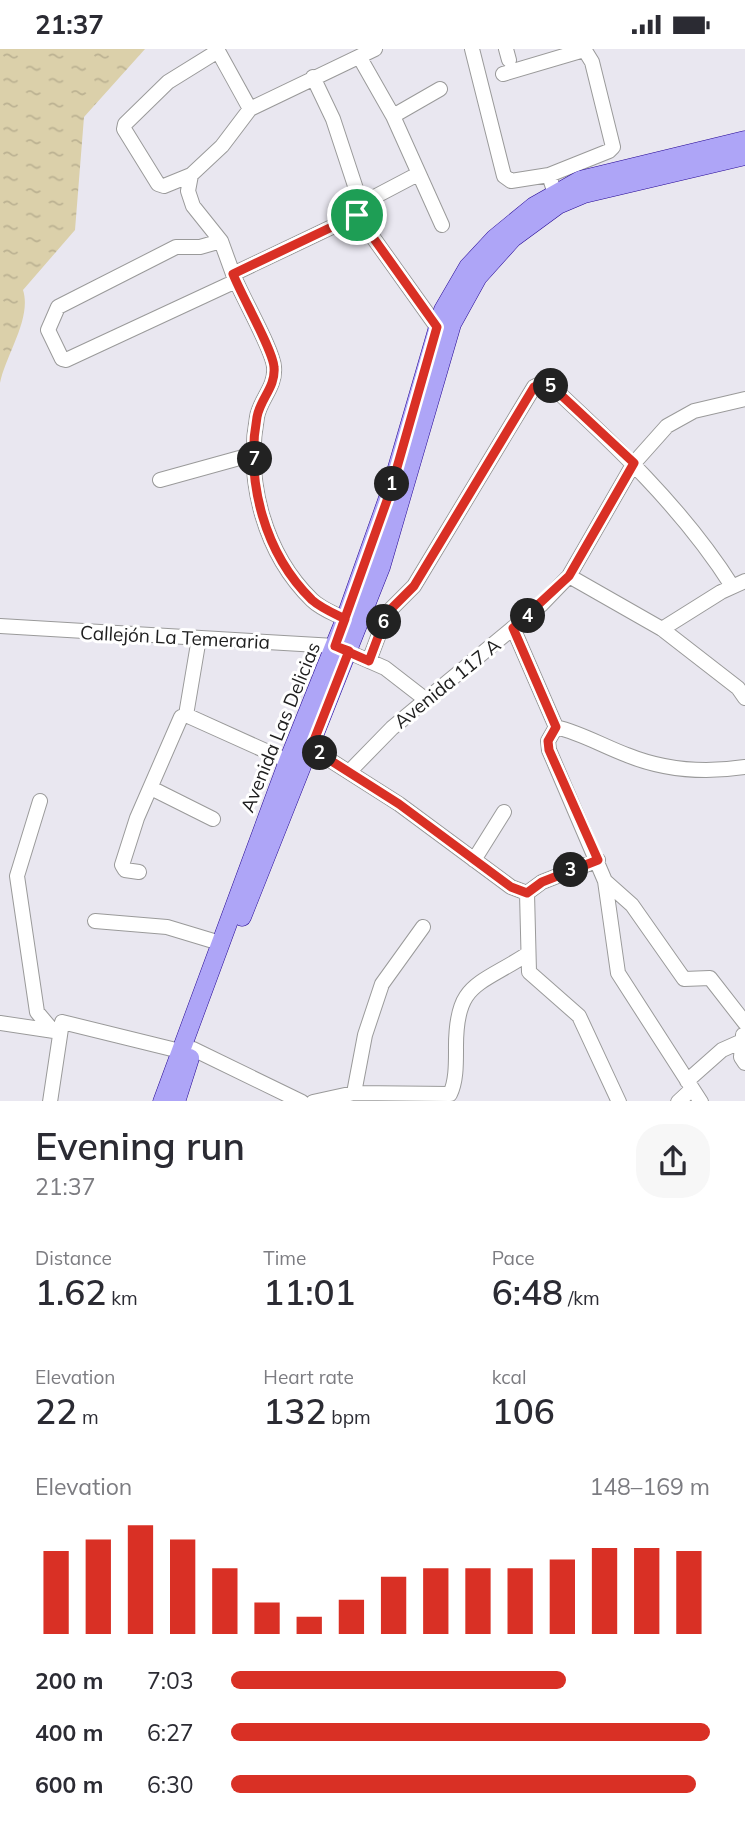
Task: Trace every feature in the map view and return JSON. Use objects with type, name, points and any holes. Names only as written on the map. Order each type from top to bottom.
[{"type":"main road","name":"Avenida Las Delicias","points":[[162,1101],[187,1050],[311,748],[342,648],[345,619],[390,492],[437,327],[443,310],[468,267],[495,238],[534,206],[580,180],[745,140]]},
{"type":"main road","name":"Avenida Las Delicias","points":[[176,1101],[187,1050],[220,943],[288,761],[381,567],[452,324],[478,277],[513,238],[558,205],[584,194],[745,156]]},
{"type":"street","points":[[250,109],[218,51],[168,82],[125,124],[124,129],[158,184],[163,186],[191,175],[222,146],[250,109],[313,76],[360,58],[375,49]]},
{"type":"street","points":[[472,49],[504,176],[511,180],[549,175],[613,147],[592,62],[584,49],[503,75]]},
{"type":"street","points":[[360,58],[393,116],[442,225]]},
{"type":"street","points":[[313,76],[333,119],[359,209],[437,327]]},
{"type":"street","points":[[393,116],[440,89]]},
{"type":"street","points":[[221,241],[200,247],[176,247],[58,307],[47,330],[62,359],[66,360],[234,277],[418,174]]},
{"type":"street","points":[[191,175],[188,191],[193,206],[221,241],[234,277],[274,365],[272,385],[257,414],[254,454],[257,494],[268,537],[283,563],[314,602],[345,619]]},
{"type":"street","points":[[549,175],[555,194]]},
{"type":"street","points":[[369,661],[387,613],[414,586],[534,387],[541,381],[546,381],[634,463],[738,583],[662,629]]},
{"type":"street","name":"Avenida 117 A","points":[[349,772],[425,699],[513,628],[569,576],[634,463],[667,426],[694,411],[745,399]]},
{"type":"street","points":[[160,480],[254,454]]},
{"type":"street","points":[[569,576],[662,629],[738,688],[745,698]]},
{"type":"street","name":"Callejón La Temeraria","points":[[0,626],[342,648]]},
{"type":"street","points":[[513,628],[556,727]]},
{"type":"street","points":[[186,715],[199,638]]},
{"type":"street","points":[[342,648],[385,668],[425,699]]},
{"type":"street","points":[[186,715],[288,761]]},
{"type":"street","points":[[139,872],[125,870],[122,865],[137,818],[152,788],[177,720],[186,715]]},
{"type":"street","points":[[556,727],[575,731],[628,756],[667,767],[718,771],[745,767]]},
{"type":"street","points":[[556,727],[548,741],[549,750],[605,881],[618,973],[693,1091]]},
{"type":"street","points":[[311,748],[399,804],[511,887],[527,893]]},
{"type":"street","points":[[152,788],[213,819]]},
{"type":"street","points":[[40,801],[17,876],[37,1011],[56,1032]]},
{"type":"street","points":[[474,860],[504,812]]},
{"type":"street","points":[[527,893],[542,882],[598,860]]},
{"type":"street","points":[[605,881],[632,905],[684,978],[710,978],[745,1023]]},
{"type":"street","points":[[527,893],[526,955],[529,972],[579,1016],[619,1101]]},
{"type":"street","points":[[95,921],[166,927],[220,943]]},
{"type":"street","points":[[354,1093],[365,1035],[382,984],[423,927]]},
{"type":"street","points":[[313,1101],[354,1093],[453,1098],[456,1029],[464,997],[474,986],[526,955]]},
{"type":"street","points":[[50,1101],[56,1032],[60,1025],[66,1022],[187,1050],[302,1101]]},
{"type":"street","points":[[0,1023],[56,1032]]},
{"type":"street","points":[[678,1101],[693,1091],[722,1050],[743,1036]]},
{"type":"street","points":[[743,1036],[741,1057],[745,1063]]},
{"type":"water","points":[[0,49],[145,49],[84,117],[75,230],[23,290],[24,312],[0,383]]},
{"type":"route","points":[[357,215],[233,274],[274,365],[272,385],[257,414],[254,454],[257,494],[268,537],[283,563],[314,602],[345,619],[335,646],[349,651],[369,661],[387,613],[414,586],[534,387],[541,381],[546,381],[634,463],[569,576],[542,604],[513,628],[556,727],[548,741],[549,750],[598,860],[542,882],[527,893],[511,887],[399,804],[311,748],[349,651],[335,646],[368,556],[390,492],[437,327],[357,215]]}]
